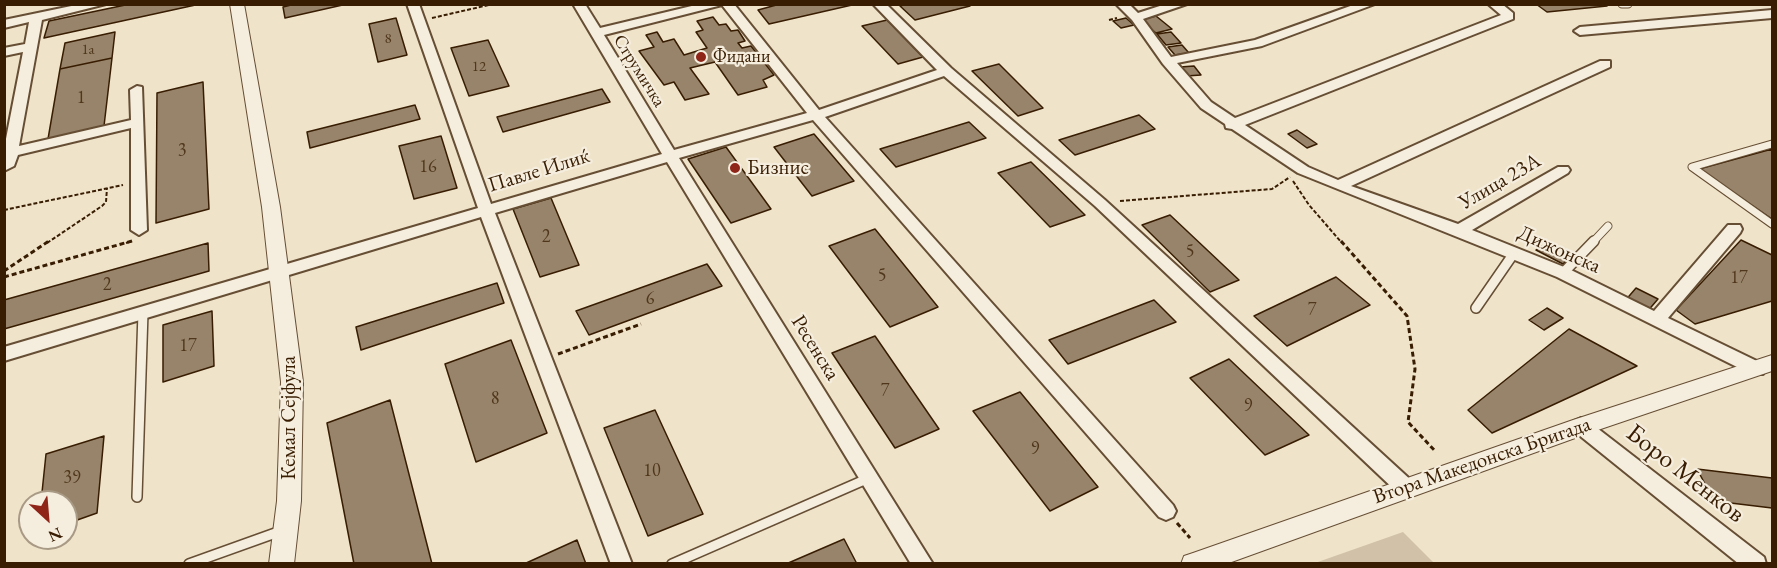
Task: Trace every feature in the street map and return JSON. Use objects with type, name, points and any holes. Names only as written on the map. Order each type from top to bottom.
[{"type":"street","points":[[4,24],[100,4]]},
{"type":"street","name":"Кемал Сејфула","points":[[237,4],[271,207],[292,382],[287,529],[281,564]]},
{"type":"street","points":[[413,4],[486,210],[622,564]]},
{"type":"street","name":"Струмичка","points":[[579,4],[670,156]]},
{"type":"street","points":[[595,33],[717,4]]},
{"type":"street","points":[[727,4],[816,115],[1166,511]]},
{"type":"street","points":[[879,4],[946,71],[1100,203],[1406,488]]},
{"type":"street","name":"Дижонска","points":[[1122,4],[1136,17],[1168,61],[1206,105],[1297,173],[1459,230],[1563,273],[1658,319],[1765,366]]},
{"type":"street","points":[[1136,17],[1181,4]]},
{"type":"street","points":[[1168,61],[1258,43],[1370,4]]},
{"type":"street","points":[[1231,125],[1509,16],[1494,4]]},
{"type":"street","points":[[1758,4],[1772,14]]},
{"type":"street","points":[[1580,30],[1772,14]]},
{"type":"street","points":[[4,167],[9,163],[36,17]]},
{"type":"street","points":[[4,52],[30,47]]},
{"type":"street","points":[[1338,186],[1605,64]]},
{"type":"street","name":"Павле Илиќ","points":[[4,354],[486,210],[816,115],[946,71]]},
{"type":"street","points":[[137,90],[139,230]]},
{"type":"street","points":[[11,152],[136,123]]},
{"type":"street","name":"Ресенска","points":[[670,156],[923,564]]},
{"type":"street","name":"Улица 23А","points":[[1459,230],[1563,170]]},
{"type":"street","points":[[1658,319],[1734,229]]},
{"type":"street","name":"Втора Македонска Бригада","points":[[1192,564],[1581,426],[1765,366]]},
{"type":"street","name":"Боро Менков","points":[[1581,426],[1744,561]]},
{"type":"lane","points":[[1622,4],[1628,4]]},
{"type":"lane","points":[[1773,144],[1692,167],[1773,224]]},
{"type":"lane","points":[[1563,273],[1608,226]]},
{"type":"lane","points":[[1476,308],[1514,253]]},
{"type":"lane","points":[[137,497],[143,312]]},
{"type":"lane","points":[[672,564],[869,478]]},
{"type":"lane","points":[[189,564],[287,529]]},
{"type":"path","points":[[419,21],[493,4]]},
{"type":"path","points":[[1100,203],[1272,189],[1297,173],[1309,205],[1407,316],[1415,369],[1408,422],[1436,452]]},
{"type":"path","points":[[4,210],[138,182]]},
{"type":"path","points":[[4,271],[102,206],[106,202],[107,188]]},
{"type":"path","points":[[4,277],[126,243],[135,238],[139,230]]},
{"type":"path","points":[[544,359],[641,324]]},
{"type":"shaded area","points":[[1403,532],[1434,563],[1315,563]]},
{"type":"building","points":[[130,4],[200,4],[44,38],[49,21]]},
{"type":"building","points":[[295,4],[347,4],[285,18],[283,7]]},
{"type":"building","points":[[780,4],[852,5],[769,24],[758,10]]},
{"type":"building","points":[[968,4],[970,6],[915,20],[900,6]]},
{"type":"building","points":[[1536,4],[1605,4],[1607,6],[1547,12]]},
{"type":"building","points":[[1156,16],[1172,29],[1156,33],[1140,20]]},
{"type":"building","name":"Фидани","points":[[713,17],[719,25],[726,24],[731,31],[738,30],[745,41],[738,43],[742,48],[751,46],[774,75],[763,80],[767,87],[738,95],[715,62],[690,68],[709,94],[685,100],[674,82],[664,85],[639,51],[654,47],[646,35],[657,32],[663,42],[674,39],[684,55],[707,48],[696,32],[703,30],[697,21]]},
{"type":"building","points":[[396,18],[407,55],[378,62],[369,24]]},
{"type":"building","points":[[1126,18],[1134,25],[1121,28],[1113,21]]},
{"type":"building","points":[[887,20],[923,57],[898,64],[862,26]]},
{"type":"building","points":[[115,32],[112,58],[60,69],[65,43]]},
{"type":"building","points":[[1171,32],[1181,43],[1166,45],[1157,34]]},
{"type":"building","points":[[488,40],[509,86],[469,96],[451,48]]},
{"type":"building","points":[[1182,45],[1189,53],[1175,55],[1168,47]]},
{"type":"building","points":[[112,58],[104,126],[48,139],[60,69]]},
{"type":"building","points":[[999,64],[1043,108],[1018,116],[972,71]]},
{"type":"building","points":[[1194,66],[1201,75],[1186,76],[1180,67]]},
{"type":"building","points":[[203,82],[209,209],[156,223],[157,93]]},
{"type":"building","points":[[602,89],[610,102],[503,132],[497,117]]},
{"type":"building","points":[[415,105],[420,119],[310,148],[307,132]]},
{"type":"building","points":[[1139,115],[1155,129],[1075,155],[1059,140]]},
{"type":"building","points":[[969,122],[986,138],[896,167],[880,149]]},
{"type":"building","points":[[1297,130],[1317,144],[1307,148],[1288,134]]},
{"type":"building","points":[[814,134],[854,181],[812,196],[774,147]]},
{"type":"building","points":[[441,136],[457,188],[414,199],[399,146]]},
{"type":"building","points":[[726,147],[771,209],[731,223],[688,159]]},
{"type":"building","points":[[1772,149],[1772,219],[1699,169]]},
{"type":"building","points":[[1031,162],[1085,215],[1050,227],[998,173]]},
{"type":"building","points":[[551,198],[579,265],[540,277],[513,209]]},
{"type":"building","points":[[1170,215],[1239,280],[1210,292],[1142,225]]},
{"type":"building","points":[[875,229],[938,307],[890,327],[829,246]]},
{"type":"building","points":[[1741,240],[1772,255],[1772,301],[1695,324],[1676,310]]},
{"type":"building","points":[[208,243],[209,271],[4,329],[4,300]]},
{"type":"building","points":[[1541,246],[1568,259],[1563,264],[1536,250]]},
{"type":"building","points":[[707,264],[722,286],[589,335],[576,311]]},
{"type":"building","points":[[1336,277],[1370,305],[1287,346],[1254,316]]},
{"type":"building","points":[[497,283],[504,303],[361,350],[356,327]]},
{"type":"building","points":[[1636,288],[1658,299],[1646,313],[1624,302]]},
{"type":"building","points":[[1154,300],[1176,322],[1068,364],[1049,340]]},
{"type":"building","points":[[1547,308],[1563,318],[1544,330],[1529,320]]},
{"type":"building","points":[[212,311],[214,366],[163,382],[163,325]]},
{"type":"building","points":[[1569,329],[1637,366],[1492,433],[1468,410]]},
{"type":"building","points":[[875,336],[939,429],[895,448],[832,353]]},
{"type":"building","points":[[511,340],[547,433],[476,462],[445,364]]},
{"type":"building","points":[[1229,359],[1309,435],[1265,455],[1190,378]]},
{"type":"building","points":[[1020,392],[1098,487],[1050,511],[973,411]]},
{"type":"building","points":[[390,400],[432,564],[354,564],[327,423]]},
{"type":"building","points":[[655,410],[703,514],[648,536],[604,428]]},
{"type":"building","points":[[104,436],[97,513],[78,520],[78,490],[42,490],[46,454]]},
{"type":"building","points":[[1697,469],[1772,478],[1772,508],[1714,501]]},
{"type":"building","points":[[844,539],[857,564],[786,564]]},
{"type":"building","points":[[577,540],[586,564],[524,564]]},
{"type":"place","name":"Фидани","points":[[701,57]]},
{"type":"place","name":"Бизнис","points":[[735,168]]}]
